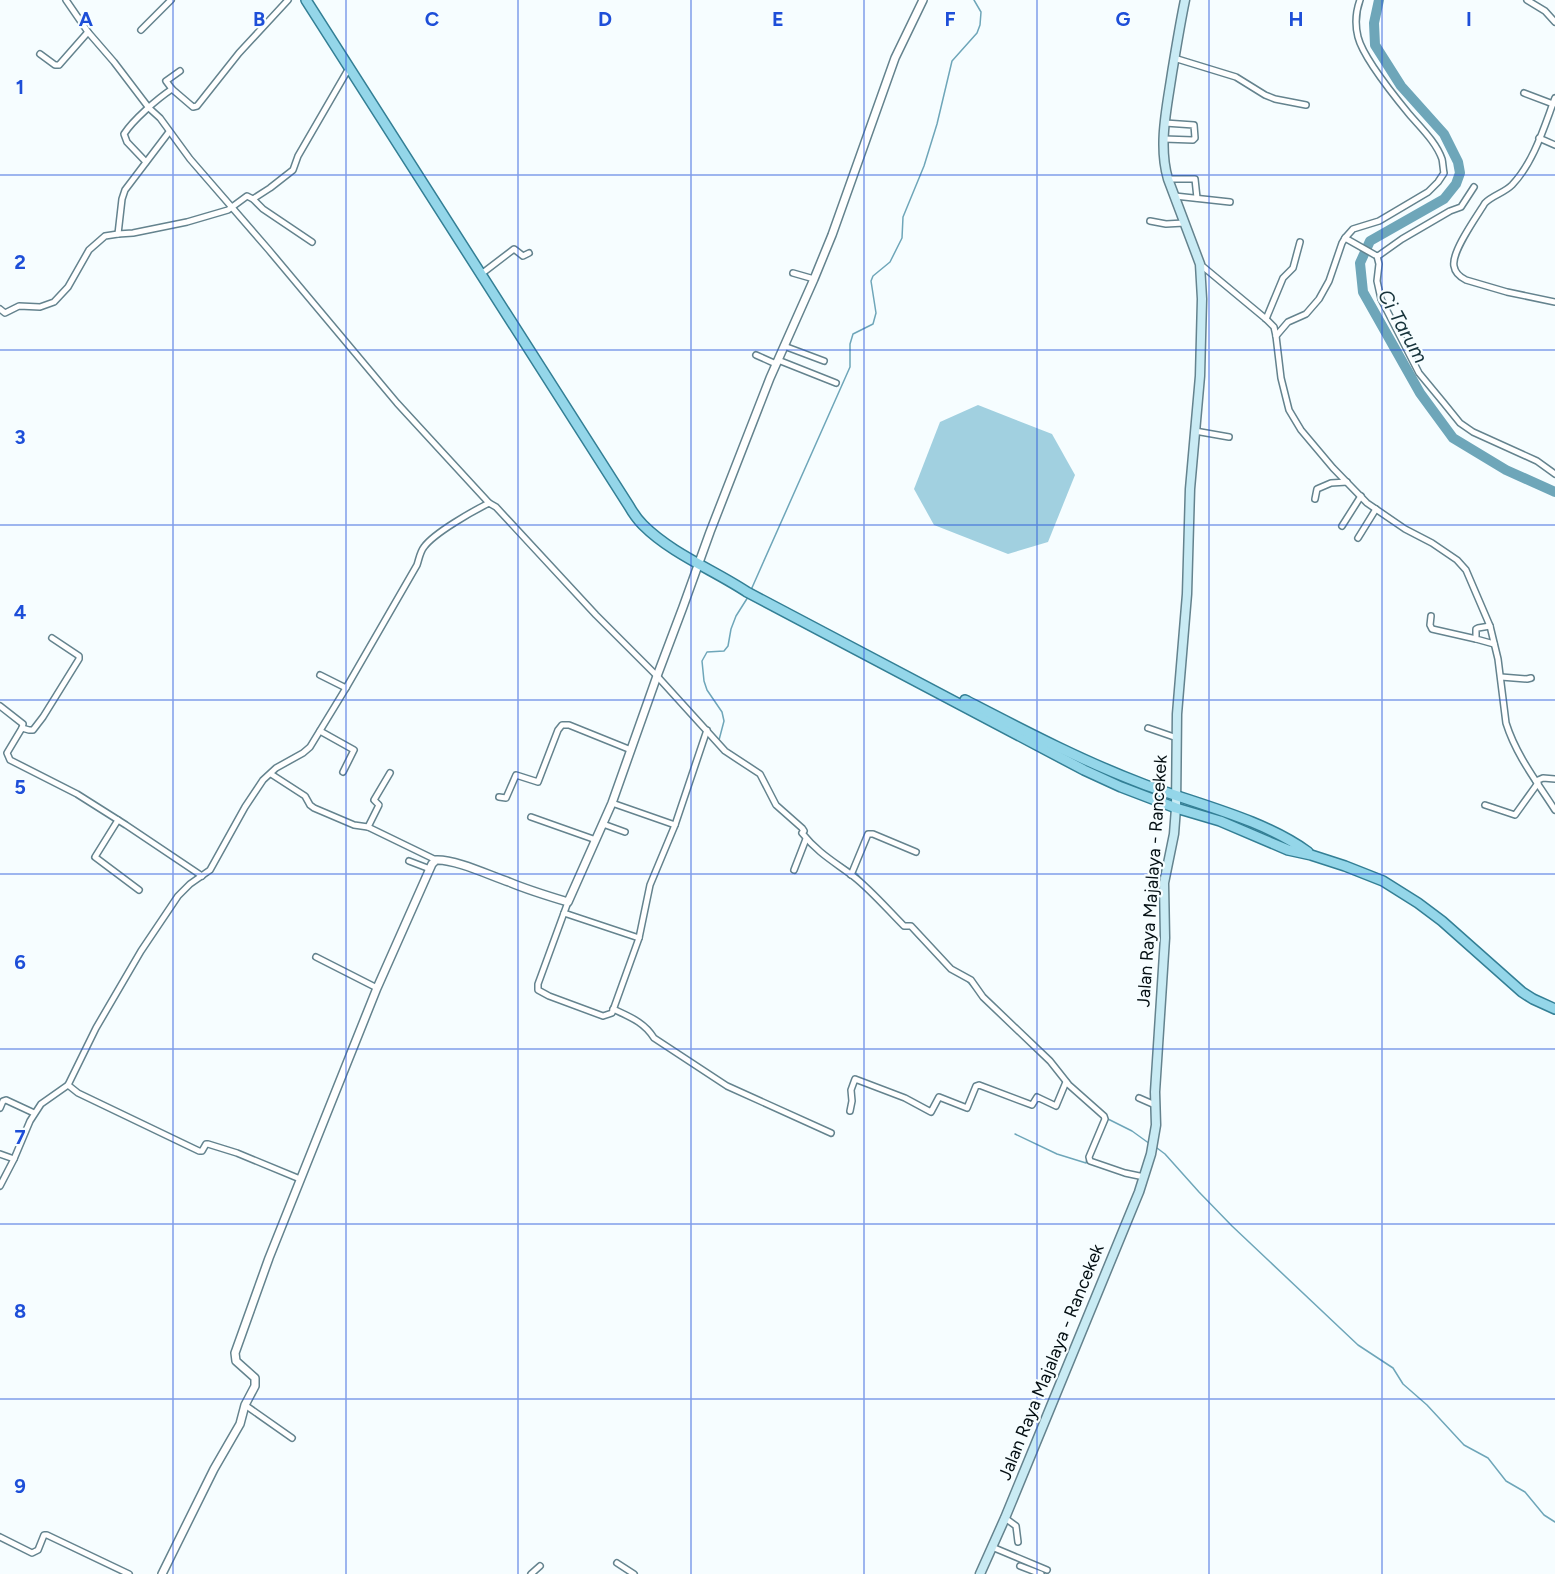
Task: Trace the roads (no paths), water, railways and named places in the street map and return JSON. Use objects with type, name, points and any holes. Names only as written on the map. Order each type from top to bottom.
[{"type":"main road","points":[[306,0],[643,526],[699,565],[780,603],[1023,730],[1100,767],[1269,831],[1311,855]]},
{"type":"main road","name":"Jalan Raya Majalaya - Rancekek","points":[[980,1574],[1144,1177],[1156,1125],[1156,1062],[1165,938],[1164,883],[1174,834],[1176,808],[1177,714],[1187,594],[1190,489],[1200,366],[1202,282],[1200,264],[1168,179],[1164,139],[1183,0]]},
{"type":"main road","points":[[738,585],[747,592],[1084,770],[1121,787],[1176,808],[1245,830],[1288,850],[1345,866],[1383,881],[1442,921],[1522,992],[1555,1008]]},
{"type":"street","points":[[66,0],[88,32],[149,108],[160,118],[190,159],[397,403],[489,503],[496,507],[596,615],[657,676],[725,751],[760,774],[776,805],[802,828],[806,839],[822,854],[852,873],[904,926],[911,926],[951,969],[971,980],[983,997],[1050,1061],[1066,1082],[1105,1117],[1089,1157],[1090,1161],[1144,1177]]},
{"type":"street","points":[[141,30],[171,0]]},
{"type":"street","points":[[180,71],[165,81],[193,107],[197,106],[238,53],[288,0]]},
{"type":"street","points":[[707,730],[675,825],[648,894],[639,938],[614,1010],[603,1016],[538,990],[538,984],[568,902],[612,803],[710,532],[777,362],[832,235],[895,58],[923,0]]},
{"type":"street","points":[[1276,336],[1288,322],[1306,314],[1319,299],[1329,281],[1342,243],[1353,229],[1379,221],[1428,192],[1444,173],[1442,159],[1431,140],[1406,111],[1362,46],[1356,21],[1360,0]]},
{"type":"street","points":[[1527,0],[1545,11],[1555,22]]},
{"type":"street","points":[[40,54],[60,65],[88,32]]},
{"type":"street","points":[[1174,58],[1236,77],[1275,99],[1306,105]]},
{"type":"street","points":[[253,199],[293,170],[298,156],[349,68]]},
{"type":"street","points":[[146,162],[124,134],[149,108],[172,89]]},
{"type":"street","points":[[1524,93],[1553,106],[1532,155],[1519,177],[1510,187],[1485,203],[1463,238],[1453,264],[1460,278],[1507,292],[1555,302]]},
{"type":"street","points":[[1164,139],[1193,140],[1195,138],[1194,125],[1165,123]]},
{"type":"street","points":[[118,234],[125,190],[169,132]]},
{"type":"street","points":[[1539,138],[1555,145]]},
{"type":"street","points":[[1168,179],[1194,178],[1197,198]]},
{"type":"street","points":[[1376,256],[1450,211],[1461,207],[1474,188]]},
{"type":"street","points":[[2,313],[19,306],[40,307],[54,302],[68,287],[89,250],[105,237],[187,222],[228,210],[247,196],[312,242]]},
{"type":"street","points":[[1175,196],[1230,202]]},
{"type":"street","points":[[1150,221],[1166,224],[1184,223]]},
{"type":"street","points":[[1347,239],[1376,256],[1379,264],[1377,281],[1381,299],[1419,373],[1460,423],[1473,432],[1537,461],[1555,474]]},
{"type":"street","points":[[1266,319],[1283,278],[1293,268],[1300,242]]},
{"type":"street","points":[[480,274],[514,249],[523,256],[529,253]]},
{"type":"street","points":[[1200,264],[1274,327],[1281,378],[1289,410],[1301,430],[1347,482],[1376,509],[1405,529],[1432,543],[1456,560],[1468,574],[1490,626],[1501,677],[1504,713],[1509,733],[1515,747],[1555,810]]},
{"type":"street","points":[[793,273],[814,279]]},
{"type":"street","points":[[784,346],[824,361]]},
{"type":"street","points":[[756,355],[836,383]]},
{"type":"street","points":[[1195,431],[1229,437]]},
{"type":"street","points":[[1315,499],[1317,489],[1331,483],[1347,482]]},
{"type":"street","points":[[1342,526],[1361,496]]},
{"type":"street","points":[[0,1186],[34,1113],[45,1100],[68,1085],[96,1028],[141,951],[178,896],[210,870],[245,807],[263,780],[276,768],[310,747],[417,565],[422,549],[430,540],[489,503]]},
{"type":"street","points":[[1358,538],[1376,509]]},
{"type":"street","points":[[1431,616],[1432,628],[1494,644]]},
{"type":"street","points":[[1476,639],[1476,629],[1490,626]]},
{"type":"street","points":[[22,728],[33,730],[79,659],[79,656],[52,638]]},
{"type":"street","points":[[320,675],[346,688]]},
{"type":"street","points":[[1501,677],[1531,678]]},
{"type":"street","points":[[0,705],[23,724],[7,753],[8,758],[23,768],[77,794],[202,876]]},
{"type":"street","points":[[500,797],[506,798],[516,775],[538,782],[562,725],[569,725],[631,750]]},
{"type":"street","points":[[1148,728],[1177,738]]},
{"type":"street","points":[[320,731],[354,750],[343,772]]},
{"type":"street","points":[[368,827],[379,805],[374,800],[390,773]]},
{"type":"street","points":[[271,774],[305,796],[314,808],[354,825],[368,827],[436,860],[475,869],[568,902]]},
{"type":"street","points":[[1485,805],[1515,815],[1537,782],[1543,778],[1555,779]]},
{"type":"street","points":[[612,803],[675,825]]},
{"type":"street","points":[[531,817],[596,840]]},
{"type":"street","points":[[118,820],[95,857],[140,890]]},
{"type":"street","points":[[603,825],[625,832]]},
{"type":"street","points":[[852,873],[868,834],[916,852]]},
{"type":"street","points":[[794,870],[806,839]]},
{"type":"street","points":[[162,1574],[214,1469],[240,1424],[245,1405],[255,1386],[256,1380],[253,1375],[239,1364],[235,1355],[269,1258],[377,988],[429,869],[436,860]]},
{"type":"street","points":[[409,861],[429,869]]},
{"type":"street","points":[[564,913],[639,938]]},
{"type":"street","points":[[316,957],[377,988]]},
{"type":"street","points":[[614,1010],[642,1024],[654,1038],[720,1083],[831,1133]]},
{"type":"street","points":[[850,1111],[852,1101],[850,1090],[855,1079],[905,1098],[929,1112],[932,1111],[939,1097],[968,1108],[978,1084],[1032,1105],[1037,1097],[1056,1106],[1066,1082]]},
{"type":"street","points":[[68,1085],[76,1092],[103,1106],[201,1152],[208,1144],[237,1153],[300,1179]]},
{"type":"street","points":[[1139,1098],[1155,1105]]},
{"type":"street","points":[[0,1108],[6,1100],[34,1113]]},
{"type":"street","points":[[0,1154],[14,1159]]},
{"type":"street","points":[[245,1405],[292,1438]]},
{"type":"street","points":[[1005,1518],[1016,1526],[1017,1542]]},
{"type":"street","points":[[0,1537],[32,1553],[38,1550],[44,1535],[47,1535],[129,1574]]},
{"type":"street","points":[[992,1547],[1047,1570]]},
{"type":"street","points":[[617,1563],[634,1574]]},
{"type":"street","points":[[531,1574],[540,1566]]},
{"type":"street","points":[[1020,1566],[1041,1574]]},
{"type":"waterway","points":[[751,590],[850,367],[850,344],[853,334],[873,324],[876,313],[871,281],[873,276],[890,262],[902,238],[903,217],[924,166],[952,61],[977,33],[980,25],[981,12],[974,0]]},
{"type":"waterway","name":"Ci Tarum","points":[[1379,0],[1374,23],[1375,45],[1401,86],[1444,134],[1458,162],[1460,173],[1456,184],[1444,199],[1370,241],[1360,263],[1363,292],[1420,393],[1453,438],[1506,470],[1555,492]]},
{"type":"waterway","points":[[719,740],[724,721],[722,712],[707,690],[702,661],[707,652],[724,651],[728,646],[736,616],[748,597]]},
{"type":"waterway","points":[[838,862],[857,874],[867,885]]},
{"type":"waterway","points":[[910,929],[919,939]]},
{"type":"waterway","points":[[939,960],[948,969]]},
{"type":"waterway","points":[[967,981],[974,989]]},
{"type":"waterway","points":[[1108,1119],[1132,1131],[1150,1144]]},
{"type":"waterway","points":[[1015,1134],[1057,1154],[1086,1163],[1087,1159]]},
{"type":"waterway","points":[[1157,1148],[1232,1226],[1358,1345],[1393,1368],[1403,1384],[1427,1405],[1464,1445],[1488,1458],[1506,1481],[1525,1492],[1544,1515],[1555,1522]]}]
